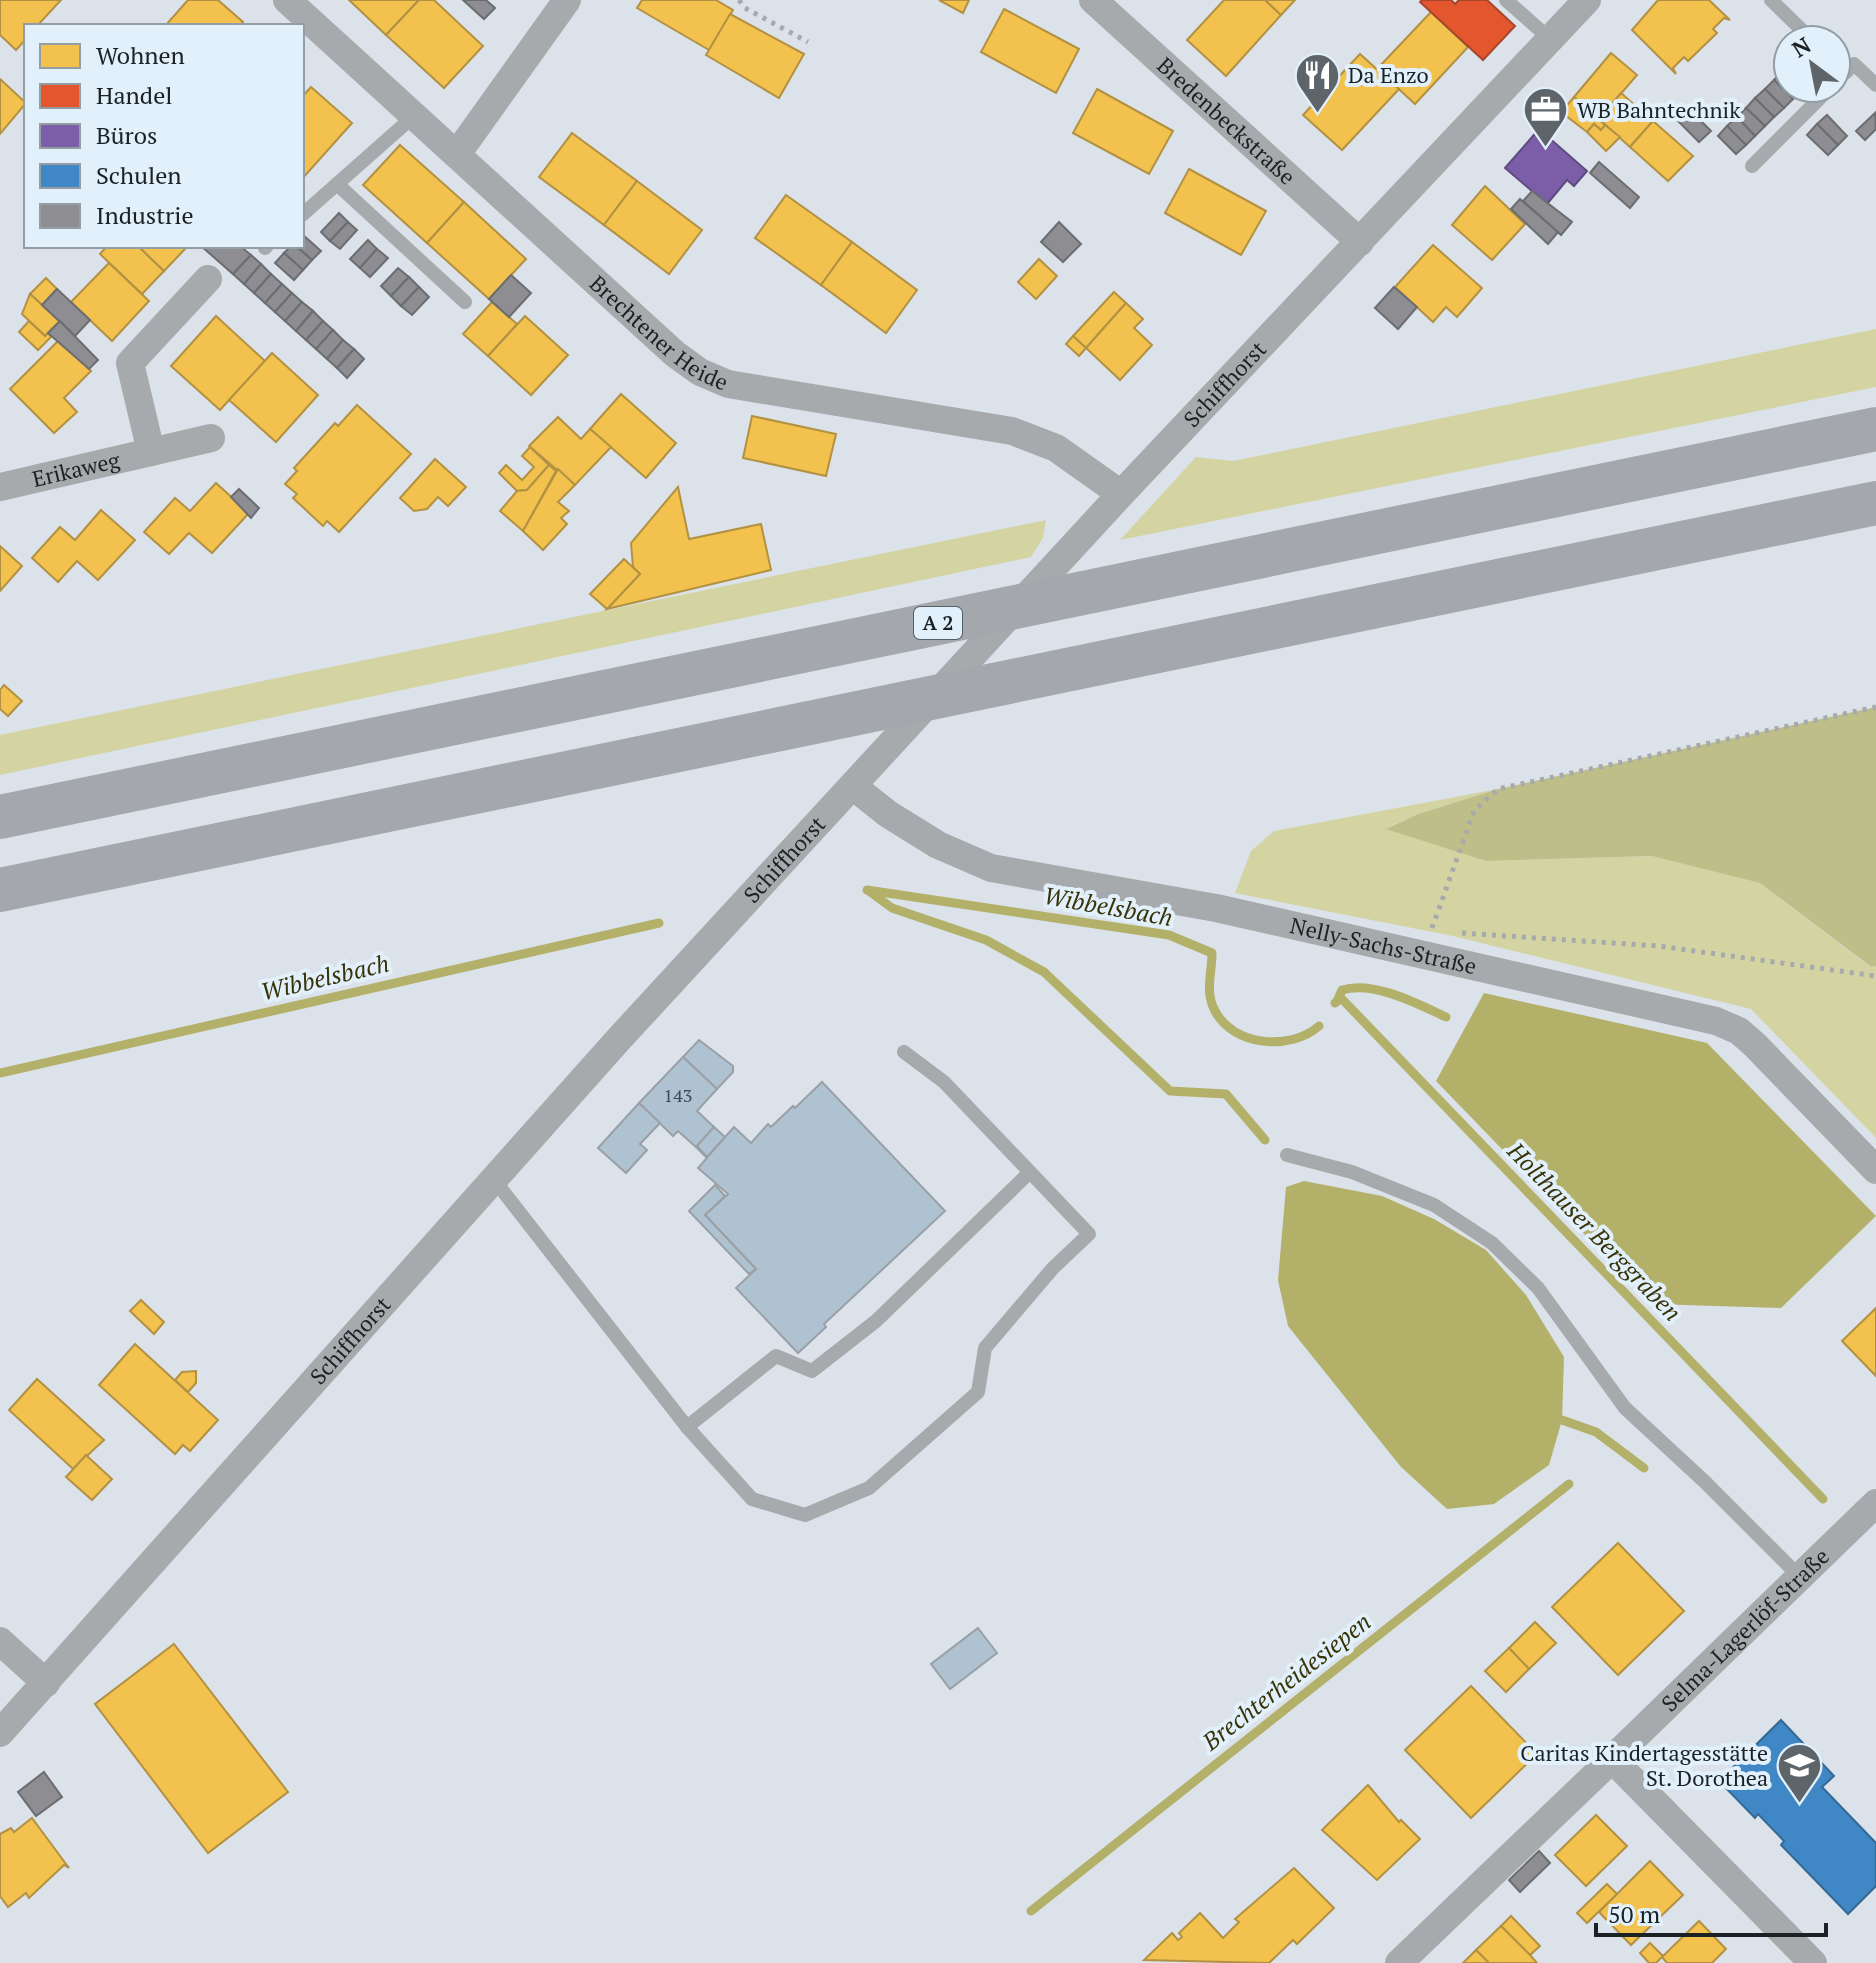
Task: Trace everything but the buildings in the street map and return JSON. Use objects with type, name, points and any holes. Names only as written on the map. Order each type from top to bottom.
[{"type":"highway","name":"A 2","points":[[0,817],[1876,429]]},
{"type":"highway","points":[[0,890],[1876,503]]},
{"type":"street","name":"Brechtener Heide","points":[[287,0],[675,354],[700,372],[728,384],[1012,431],[1056,448],[1115,489]]},
{"type":"street","points":[[457,154],[567,0]]},
{"type":"street","name":"Bredenbeckstraße","points":[[1093,0],[1360,242]]},
{"type":"street","name":"Schiffhorst","points":[[0,1733],[618,1040],[854,787],[1115,489],[1141,473],[1587,0]]},
{"type":"street","name":"Erikaweg","points":[[151,452],[130,363],[208,279]]},
{"type":"street","name":"Erikaweg","points":[[0,487],[211,438]]},
{"type":"street","name":"Nelly-Sachs-Straße","points":[[854,787],[888,814],[938,845],[991,868],[1170,899],[1716,1021],[1739,1031],[1876,1170]]},
{"type":"street","name":"Selma-Lagerlöf-Straße","points":[[1399,1963],[1876,1503]]},
{"type":"street","points":[[0,1641],[46,1683]]},
{"type":"street","points":[[1612,1759],[1813,1963]]},
{"type":"lane","points":[[1506,0],[1550,39]]},
{"type":"lane","points":[[1771,0],[1796,24]]},
{"type":"lane","points":[[1852,65],[1876,85]]},
{"type":"lane","points":[[1752,166],[1814,104]]},
{"type":"lane","points":[[304,213],[415,115]]},
{"type":"lane","points":[[337,184],[465,302]]},
{"type":"lane","points":[[495,1181],[687,1427],[752,1499],[805,1515],[869,1488],[978,1392],[985,1348],[1053,1268],[1089,1234],[944,1082],[904,1052]]},
{"type":"lane","points":[[1287,1155],[1352,1172],[1434,1205],[1492,1243],[1538,1288],[1625,1408],[1800,1577]]},
{"type":"lane","points":[[687,1427],[776,1356],[812,1371],[876,1321],[1029,1173]]},
{"type":"path","points":[[739,0],[745,8],[808,42]]},
{"type":"path","points":[[1423,956],[1474,811],[1498,789],[1876,707]]},
{"type":"path","points":[[1423,956],[1466,931],[1523,939],[1658,946],[1876,976]]},
{"type":"green space","points":[[1876,329],[1876,387],[1120,540],[1196,457],[1233,461]]},
{"type":"green space","points":[[1046,520],[1043,538],[1031,557],[0,775],[0,735]]},
{"type":"green space","points":[[1876,707],[1876,966],[1871,967],[1760,883],[1652,856],[1486,861],[1386,829],[1418,814],[1498,789]]},
{"type":"green space","points":[[1498,789],[1418,814],[1387,828],[1486,861],[1653,856],[1760,883],[1870,967],[1876,966],[1876,1138],[1751,1009],[1453,936],[1235,893],[1251,851],[1274,831]]},
{"type":"water","points":[[1484,993],[1707,1043],[1876,1216],[1781,1308],[1652,1304],[1436,1081]]},
{"type":"water","points":[[1304,1181],[1382,1196],[1434,1219],[1486,1250],[1526,1295],[1564,1357],[1562,1420],[1549,1465],[1494,1504],[1447,1509],[1401,1467],[1288,1326],[1278,1280],[1286,1187]]},
{"type":"waterway","name":"Wibbelsbach","points":[[867,890],[1169,935],[1212,953],[1211,1002],[1223,1022],[1234,1031],[1248,1038],[1278,1042],[1307,1034],[1319,1026]]},
{"type":"waterway","points":[[869,891],[892,908],[986,940],[1044,972],[1170,1091],[1226,1094],[1265,1140]]},
{"type":"waterway","name":"Wibbelsbach","points":[[0,1073],[659,923]]},
{"type":"waterway","points":[[1338,999],[1342,990],[1367,988],[1395,995],[1446,1017]]},
{"type":"waterway","name":"Holthauser Berggraben","points":[[1335,1003],[1341,998],[1823,1499]]},
{"type":"waterway","points":[[1562,1420],[1596,1432],[1644,1468]]},
{"type":"waterway","name":"Brechterheidesiepen","points":[[1031,1911],[1569,1484]]},
{"type":"place","name":"Da Enzo","points":[[1317,114]]},
{"type":"place","name":"WB Bahntechnik","points":[[1546,149]]},
{"type":"place","name":"Caritas Kindertagesstätte St. Dorothea","points":[[1799,1805]]}]
